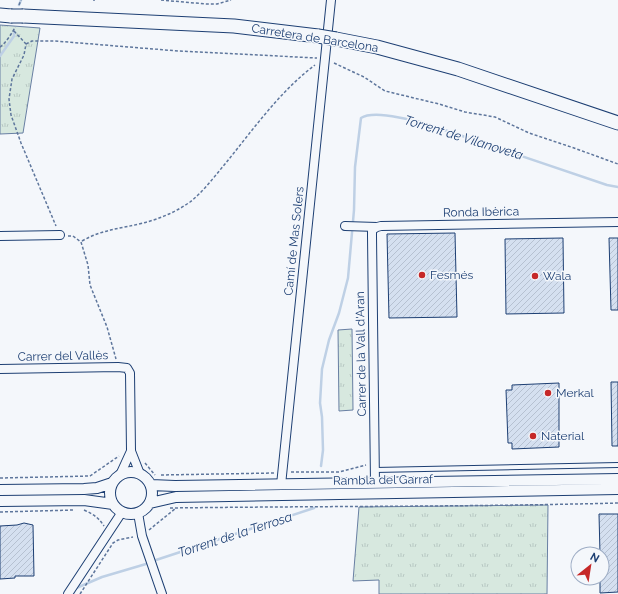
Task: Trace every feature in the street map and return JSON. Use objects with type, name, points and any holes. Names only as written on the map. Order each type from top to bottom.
[{"type":"highway","name":"Carretera de Barcelona","points":[[13,13],[234,26],[336,39],[377,47],[458,69],[618,123]]},
{"type":"street","name":"Camí de Mas Solers","points":[[281,485],[331,0]]},
{"type":"street","name":"Ronda Ibèrica","points":[[345,226],[377,227],[618,222]]},
{"type":"street","name":"Carrer de la Vall d'Aran","points":[[375,483],[372,230],[377,227]]},
{"type":"street","points":[[0,236],[60,235]]},
{"type":"street","name":"Carrer del Vallès","points":[[0,369],[127,368],[130,373],[131,450]]},
{"type":"street","points":[[131,450],[140,474]]},
{"type":"street","points":[[0,490],[98,488],[112,483],[120,475],[131,450]]},
{"type":"street","points":[[120,475],[130,472],[140,474],[146,478],[151,485],[152,494],[150,503]]},
{"type":"street","name":"Rambla del Garraf","points":[[323,489],[375,483],[618,479]]},
{"type":"street","points":[[112,483],[110,494],[113,504],[122,512],[129,514],[138,513],[142,536],[162,594]]},
{"type":"street","name":"Rambla del Garraf","points":[[151,485],[281,485],[311,489]]},
{"type":"street","name":"Rambla del Garraf","points":[[138,513],[146,508],[150,503],[176,497],[311,489],[618,489]]},
{"type":"street","points":[[0,501],[84,500],[113,504]]},
{"type":"street","points":[[68,594],[122,512]]},
{"type":"lane","name":"Rambla del Garraf","points":[[375,467],[618,465]]},
{"type":"path","points":[[13,13],[21,0]]},
{"type":"path","points":[[161,0],[206,4],[218,4],[231,0]]},
{"type":"path","points":[[0,47],[4,45],[14,31],[26,44]]},
{"type":"path","points":[[26,44],[32,42],[55,41],[178,51],[325,58],[364,77],[386,91],[465,112],[496,117],[529,133],[618,164]]},
{"type":"path","points":[[26,44],[24,55],[12,79],[9,98],[11,115],[20,143],[60,235],[73,236],[81,242],[88,265],[90,285],[108,327],[118,367]]},
{"type":"path","points":[[81,242],[92,235],[110,229],[143,224],[169,215],[190,202],[205,188],[271,108],[305,73],[325,58]]},
{"type":"path","points":[[0,478],[90,476],[124,452],[131,450]]},
{"type":"path","points":[[145,463],[155,475],[339,472],[368,465],[375,467]]},
{"type":"path","points":[[168,508],[548,505],[618,503]]},
{"type":"path","points":[[0,512],[76,510]]},
{"type":"path","points":[[84,510],[93,514],[99,519],[108,533],[118,540]]},
{"type":"green space","points":[[0,25],[40,28],[23,133],[0,134]]},
{"type":"green space","points":[[352,329],[353,410],[339,411],[338,330]]},
{"type":"green space","points":[[548,505],[547,594],[379,594],[379,580],[353,581],[359,507]]},
{"type":"building","name":"Fesmés","points":[[455,233],[457,317],[389,318],[387,234]]},
{"type":"building","name":"Wala","points":[[563,238],[564,313],[506,314],[505,239]]},
{"type":"building","points":[[609,238],[618,238],[618,310],[611,310]]},
{"type":"building","points":[[611,382],[618,382],[618,446],[612,446]]},
{"type":"building","points":[[559,383],[559,447],[512,449],[512,443],[508,443],[506,390],[512,390],[512,385]]},
{"type":"building","points":[[599,514],[618,514],[618,592],[600,593],[600,586],[610,586],[610,546],[600,546]]},
{"type":"building","points":[[24,523],[33,525],[34,576],[15,576],[15,578],[0,579],[0,526]]},
{"type":"waterway","points":[[19,5],[21,0]]},
{"type":"waterway","points":[[0,56],[14,36],[14,31]]},
{"type":"waterway","name":"Torrent de Vilanoveta","points":[[321,466],[323,450],[320,403],[322,369],[329,340],[339,313],[348,278],[354,210],[355,167],[361,118],[366,116],[382,115],[421,122],[607,185],[618,187]]},
{"type":"waterway","name":"Torrent de la Terrosa","points":[[156,560],[314,508]]},
{"type":"waterway","name":"Torrent de Vilanoveta","points":[[74,589],[102,577],[146,564]]},
{"type":"place","name":"Fesmés","points":[[422,275]]},
{"type":"place","name":"Wala","points":[[535,276]]},
{"type":"place","name":"Merkal","points":[[548,393]]},
{"type":"place","name":"Naterial","points":[[533,436]]}]
